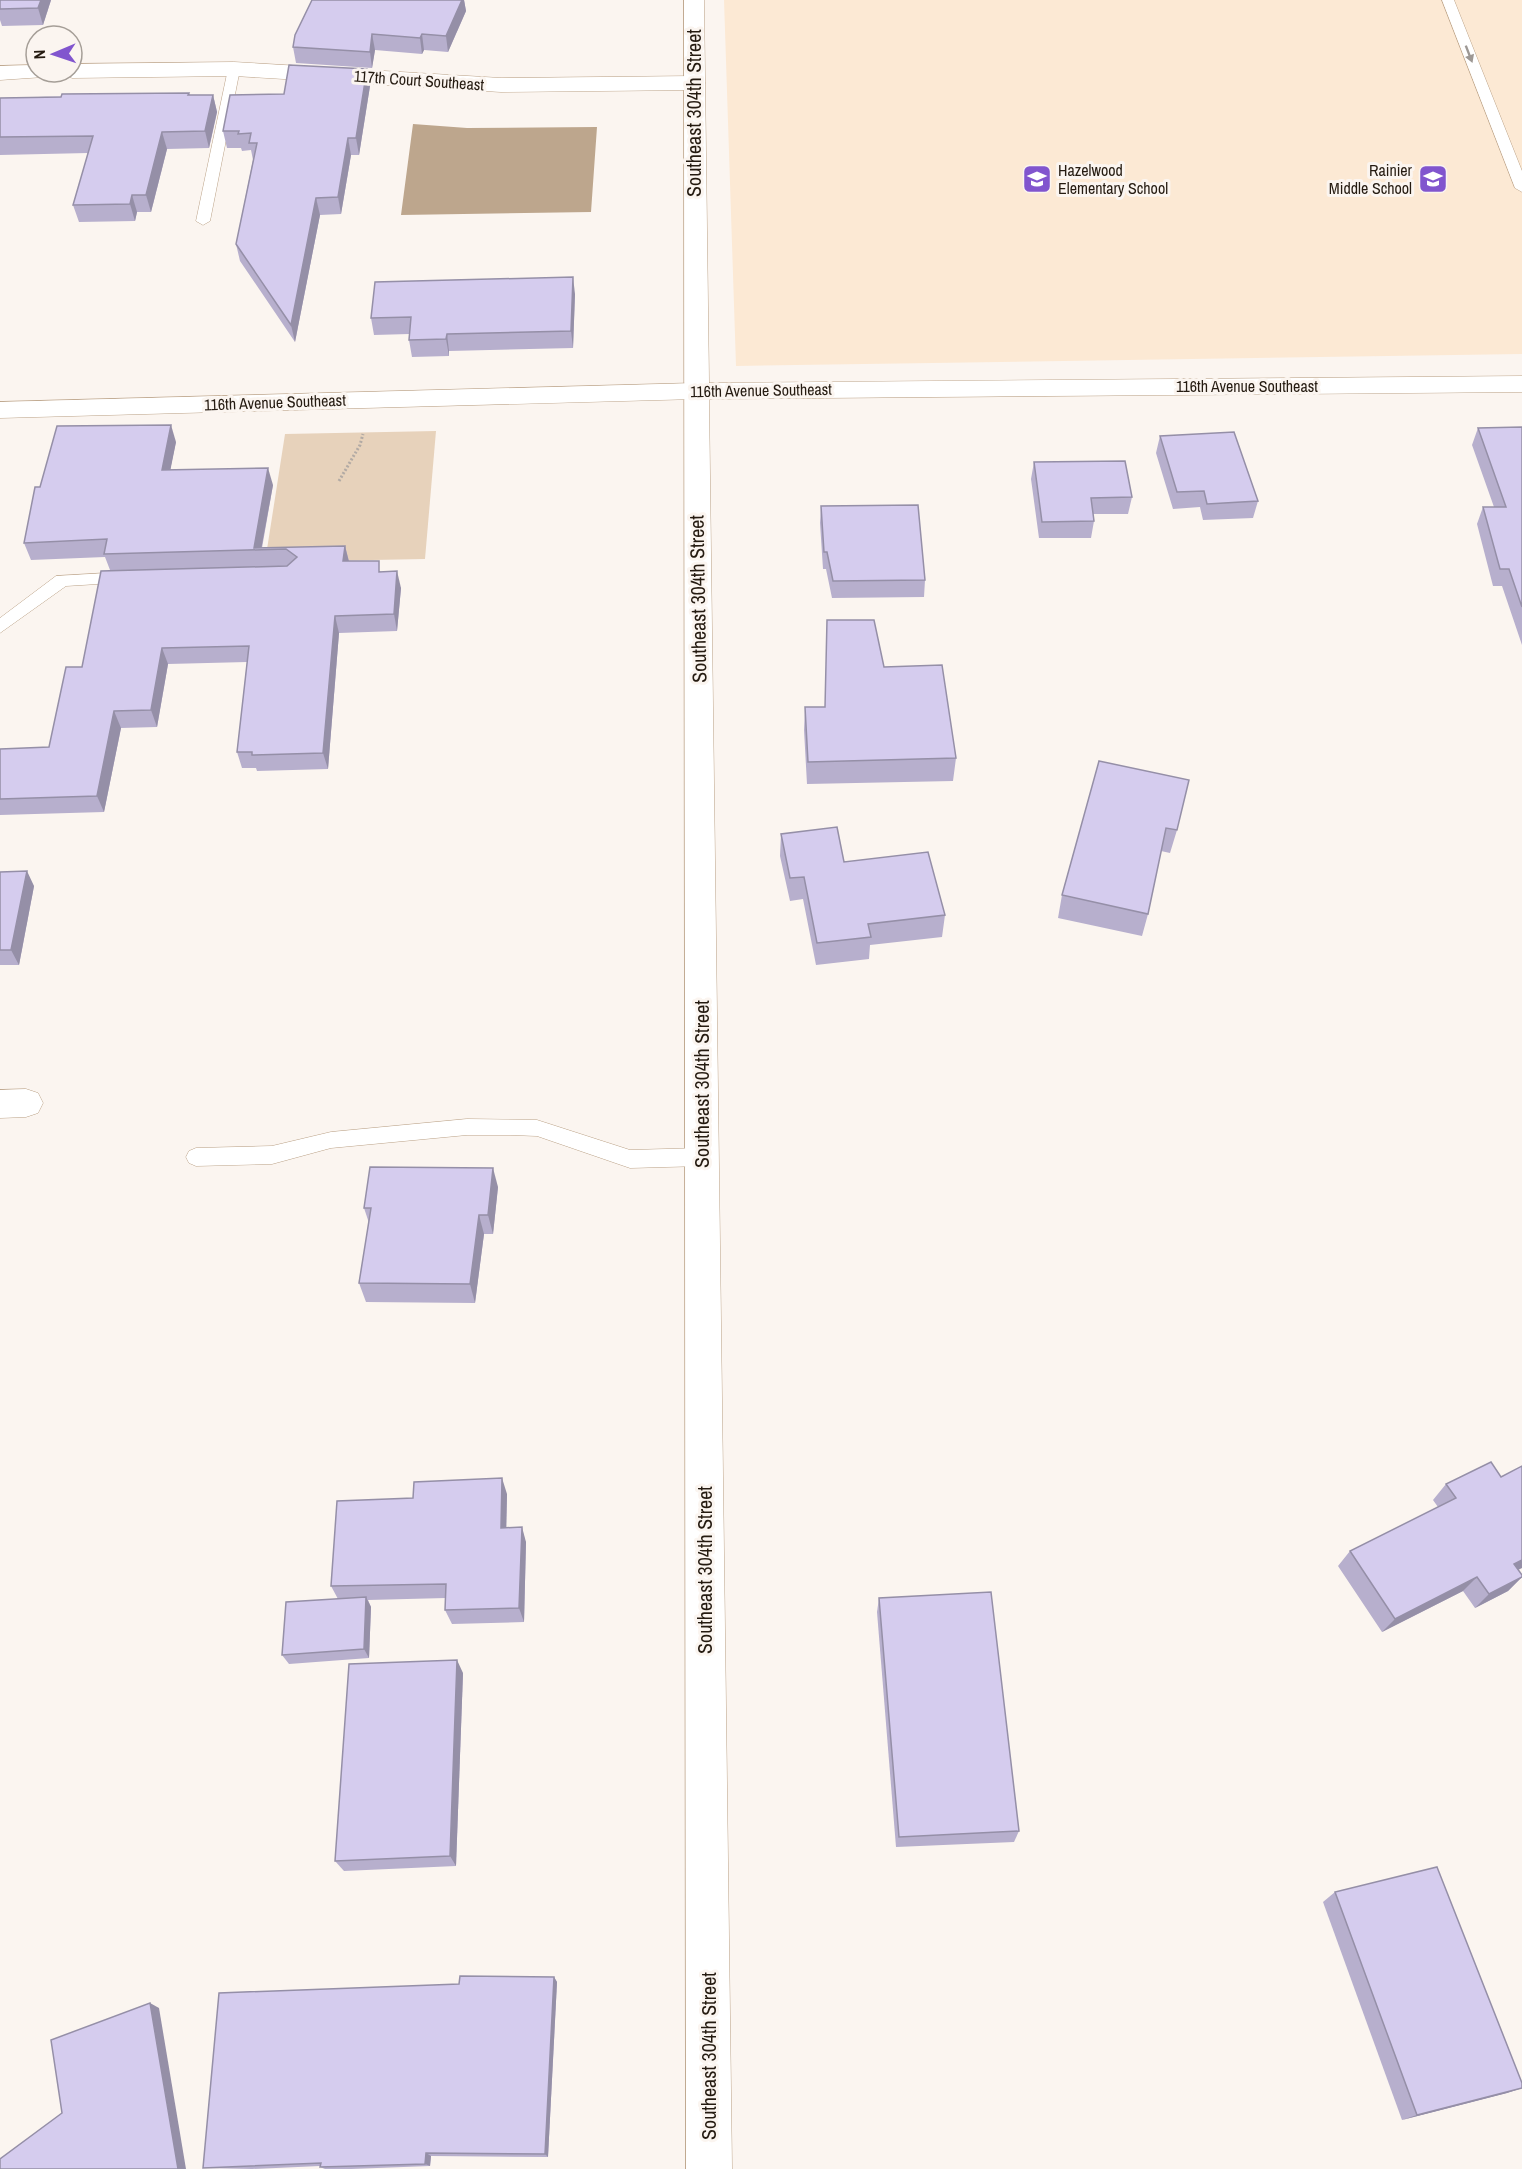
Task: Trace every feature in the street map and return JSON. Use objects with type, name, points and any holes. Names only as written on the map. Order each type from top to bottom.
[{"type":"street","name":"Southeast 304th Street","points":[[694,0],[710,2169]]},
{"type":"street","name":"117th Court Southeast","points":[[84,71],[234,69],[467,84],[694,83]]},
{"type":"street","points":[[0,72],[24,72]]},
{"type":"street","name":"116th Avenue Southeast","points":[[0,410],[696,391],[1522,384]]},
{"type":"lane","points":[[1448,0],[1522,188]]},
{"type":"lane","points":[[203,221],[234,69]]},
{"type":"lane","points":[[0,627],[62,580],[142,578]]},
{"type":"lane","points":[[196,1157],[272,1155],[331,1140],[467,1127],[511,1126],[537,1128],[630,1159],[702,1157]]},
{"type":"path","points":[[339,481],[344,468],[363,441],[368,400]]},
{"type":"shaded area","name":"Hazelwood Elementary School","points":[[724,0],[1522,0],[1522,354],[736,366]]},
{"type":"shaded area","points":[[413,124],[467,128],[597,127],[591,212],[401,215]]},
{"type":"shaded area","points":[[436,431],[425,559],[265,562],[285,434]]},
{"type":"building","points":[[0,0],[41,0],[38,8],[0,9]]},
{"type":"building","points":[[312,0],[462,0],[446,36],[422,34],[420,38],[372,34],[370,52],[293,47],[295,35]]},
{"type":"building","points":[[289,65],[367,69],[356,138],[348,138],[338,197],[316,198],[291,325],[236,244],[257,143],[249,143],[251,133],[238,134],[239,131],[223,131],[230,95],[284,94]]},
{"type":"building","points":[[189,93],[188,95],[213,95],[205,131],[162,132],[146,195],[132,195],[130,204],[73,205],[93,136],[0,137],[0,98],[61,97],[62,94]]},
{"type":"building","points":[[573,277],[571,331],[447,334],[446,339],[409,340],[411,317],[371,318],[375,282]]},
{"type":"building","points":[[171,425],[162,470],[268,468],[254,548],[345,546],[343,561],[379,561],[379,572],[397,571],[394,614],[335,616],[323,753],[252,755],[252,752],[237,752],[249,646],[162,648],[151,710],[114,711],[97,796],[0,799],[0,749],[49,747],[66,667],[82,667],[101,571],[287,566],[297,557],[286,549],[104,554],[107,539],[24,543],[35,487],[40,487],[57,426]]},
{"type":"building","points":[[1522,427],[1522,607],[1509,569],[1500,569],[1483,507],[1506,507],[1478,428]]},
{"type":"building","points":[[1234,432],[1258,501],[1207,504],[1204,491],[1177,492],[1160,436]]},
{"type":"building","points":[[1125,461],[1132,497],[1091,498],[1094,521],[1042,522],[1034,462]]},
{"type":"building","points":[[918,505],[925,580],[833,581],[827,552],[824,552],[821,506]]},
{"type":"building","points":[[827,620],[874,620],[884,667],[942,665],[956,758],[808,762],[805,707],[825,707]]},
{"type":"building","points":[[1099,761],[1189,780],[1177,830],[1166,828],[1148,914],[1062,895]]},
{"type":"building","points":[[837,827],[844,862],[928,852],[945,915],[868,924],[871,937],[817,943],[804,877],[790,878],[781,834]]},
{"type":"building","points":[[27,871],[11,950],[0,950],[0,872]]},
{"type":"building","points":[[370,1167],[493,1168],[488,1215],[479,1215],[470,1284],[359,1283],[371,1208],[364,1208]]},
{"type":"building","points":[[1491,1462],[1501,1477],[1522,1466],[1522,1560],[1514,1564],[1522,1577],[1489,1594],[1477,1577],[1395,1619],[1350,1551],[1456,1498],[1446,1484]]},
{"type":"building","points":[[502,1478],[501,1528],[522,1527],[519,1608],[445,1610],[446,1584],[331,1586],[337,1501],[413,1498],[414,1482]]},
{"type":"building","points":[[991,1592],[1019,1831],[899,1837],[879,1598]]},
{"type":"building","points":[[366,1597],[364,1649],[282,1655],[286,1602]]},
{"type":"building","points":[[457,1660],[450,1856],[335,1861],[349,1664]]},
{"type":"building","points":[[1437,1867],[1522,2088],[1417,2115],[1335,1892]]},
{"type":"building","points":[[460,1976],[554,1977],[545,2154],[426,2153],[425,2164],[320,2167],[321,2163],[203,2168],[219,1993],[459,1984]]},
{"type":"building","points":[[150,2003],[178,2169],[0,2169],[0,2159],[62,2113],[51,2040]]},
{"type":"place","name":"Hazelwood Elementary School","points":[[1037,179]]},
{"type":"place","name":"Rainier Middle School","points":[[1433,179]]}]
